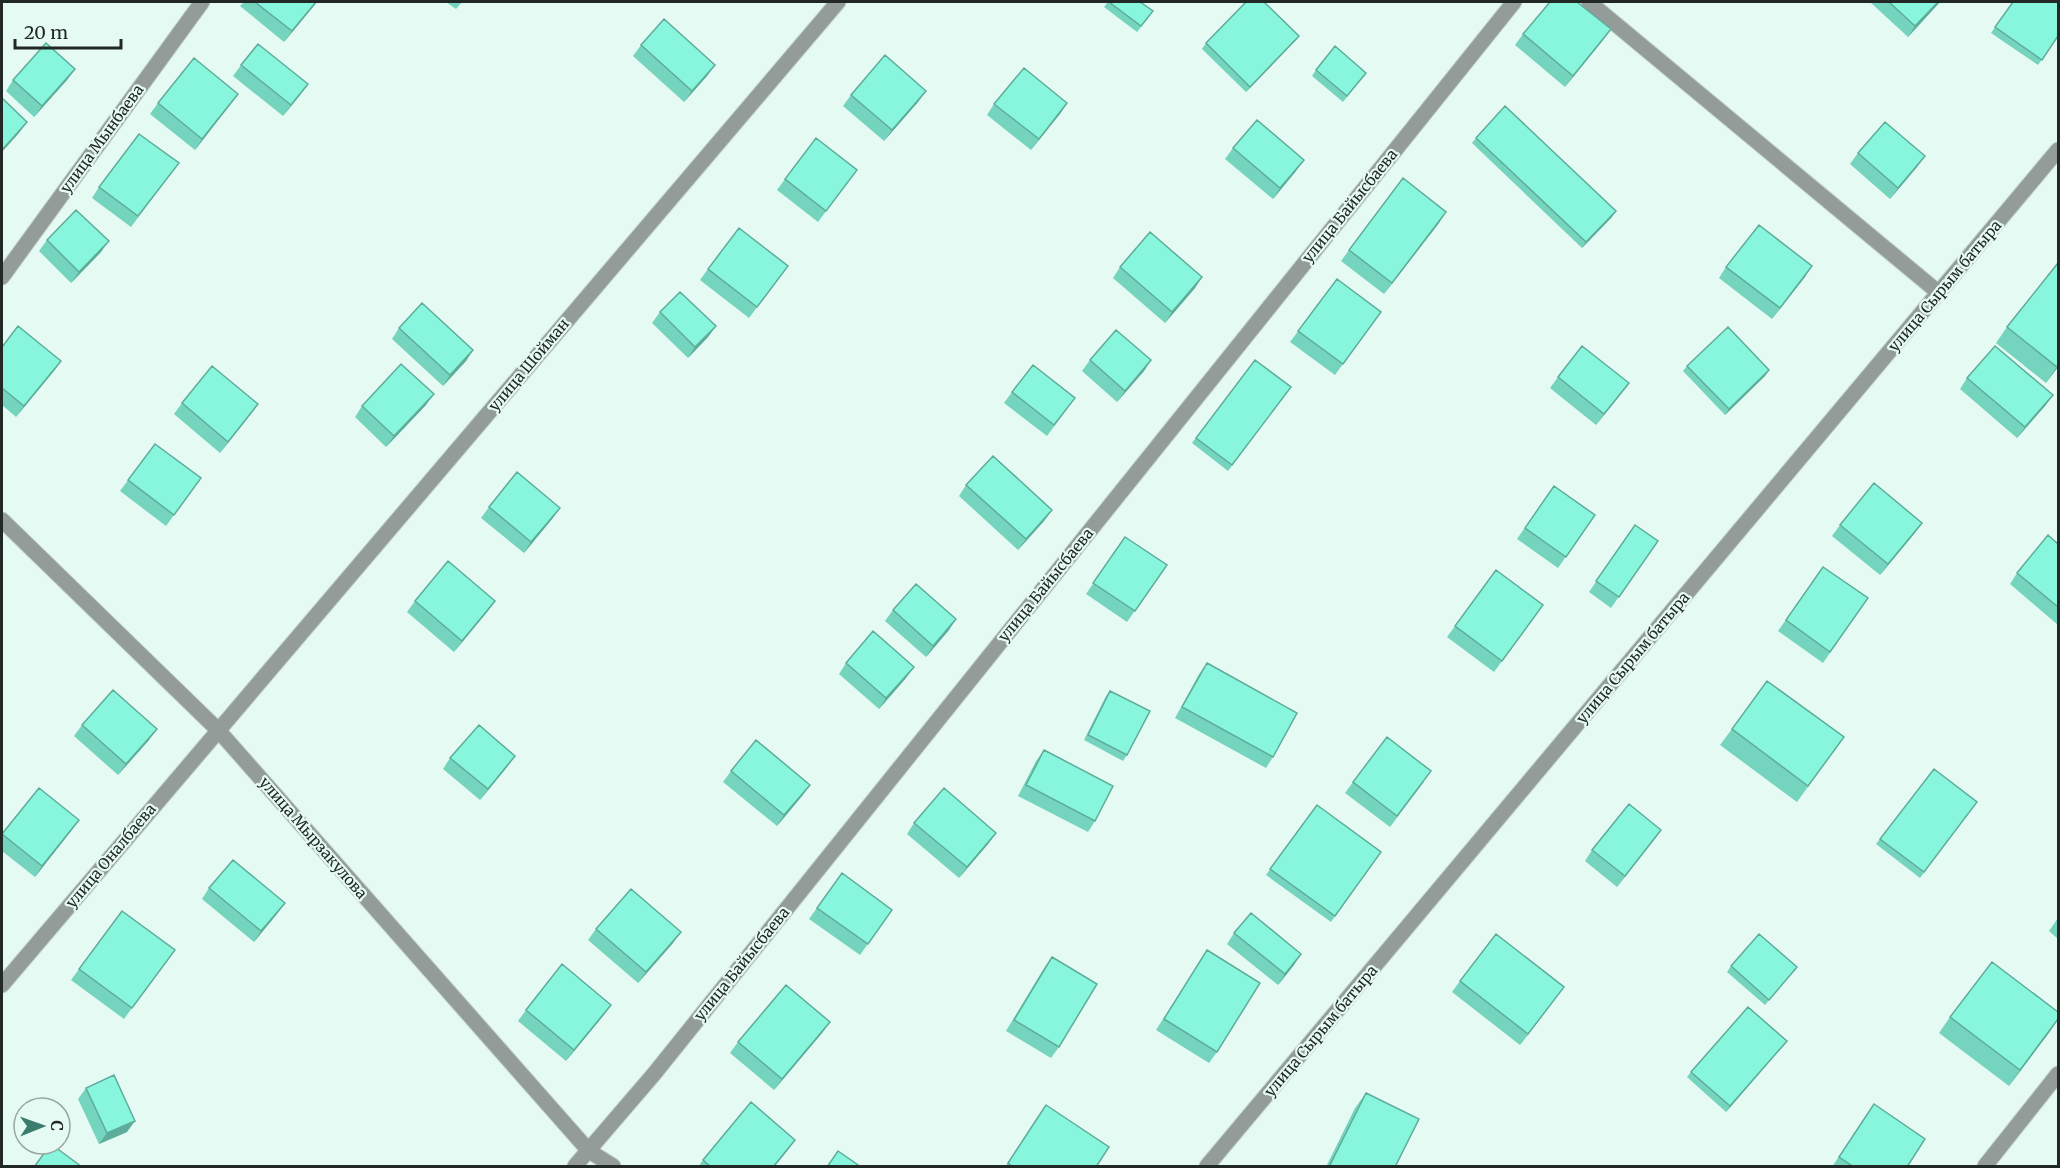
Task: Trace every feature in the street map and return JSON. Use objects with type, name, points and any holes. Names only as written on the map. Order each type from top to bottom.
[{"type":"street","name":"улица Мынбаева","points":[[2,277],[202,2]]},
{"type":"street","name":"улица Шойман","points":[[219,729],[838,2]]},
{"type":"street","name":"улица Байысбаева","points":[[575,1167],[661,1065],[1514,2]]},
{"type":"street","points":[[1588,2],[1939,293]]},
{"type":"street","name":"улица Сырым батыра","points":[[1208,1167],[2058,150]]},
{"type":"street","name":"улица Мырзакулова","points":[[2,520],[219,729],[589,1151],[613,1167]]},
{"type":"street","name":"улица Оналбаева","points":[[2,985],[219,729]]},
{"type":"street","points":[[1985,1167],[2058,1074]]},
{"type":"building","points":[[255,2],[316,2],[292,31]]},
{"type":"building","points":[[1109,2],[1140,2],[1153,11],[1141,26]]},
{"type":"building","points":[[1246,2],[1264,2],[1299,36],[1250,87],[1206,43]]},
{"type":"building","points":[[1550,2],[1577,2],[1611,29],[1573,76],[1523,34]]},
{"type":"building","points":[[1889,2],[1938,2],[1915,26]]},
{"type":"building","points":[[2013,2],[2058,2],[2058,36],[2042,60],[1995,27]]},
{"type":"building","points":[[664,19],[715,65],[692,91],[641,45]]},
{"type":"building","points":[[46,43],[75,69],[42,106],[13,80]]},
{"type":"building","points":[[258,44],[308,84],[291,105],[241,65]]},
{"type":"building","points":[[1335,46],[1366,73],[1347,96],[1316,70]]},
{"type":"building","points":[[885,55],[926,91],[892,130],[851,95]]},
{"type":"building","points":[[194,58],[238,94],[202,139],[158,103]]},
{"type":"building","points":[[1024,68],[1067,103],[1039,139],[994,104]]},
{"type":"building","points":[[2,98],[27,122],[2,150]]},
{"type":"building","points":[[1505,106],[1616,211],[1586,242],[1476,138]]},
{"type":"building","points":[[1257,120],[1304,160],[1280,188],[1233,148]]},
{"type":"building","points":[[1885,122],[1925,156],[1898,188],[1858,153]]},
{"type":"building","points":[[139,134],[179,163],[138,216],[99,187]]},
{"type":"building","points":[[816,138],[857,170],[826,211],[785,179]]},
{"type":"building","points":[[1403,178],[1446,212],[1392,283],[1349,250]]},
{"type":"building","points":[[76,210],[109,241],[79,272],[47,240]]},
{"type":"building","points":[[1759,225],[1812,266],[1780,308],[1726,267]]},
{"type":"building","points":[[739,228],[788,266],[757,307],[708,269]]},
{"type":"building","points":[[1150,232],[1202,277],[1172,312],[1120,267]]},
{"type":"building","points":[[2058,263],[2058,365],[2057,367],[2007,327]]},
{"type":"building","points":[[1337,279],[1381,312],[1343,364],[1298,331]]},
{"type":"building","points":[[680,292],[716,326],[695,347],[660,312]]},
{"type":"building","points":[[422,303],[473,350],[450,375],[399,328]]},
{"type":"building","points":[[18,326],[61,361],[24,406],[2,388],[2,347]]},
{"type":"building","points":[[1728,327],[1769,370],[1729,409],[1687,366]]},
{"type":"building","points":[[1116,330],[1151,360],[1125,391],[1090,360]]},
{"type":"building","points":[[1582,346],[1629,383],[1604,414],[1558,377]]},
{"type":"building","points":[[1995,346],[2053,395],[2025,427],[1967,378]]},
{"type":"building","points":[[1255,360],[1291,387],[1232,465],[1196,438]]},
{"type":"building","points":[[401,364],[434,394],[394,436],[362,406]]},
{"type":"building","points":[[1033,365],[1075,398],[1054,425],[1012,392]]},
{"type":"building","points":[[212,366],[258,404],[228,442],[182,403]]},
{"type":"building","points":[[155,444],[201,478],[174,515],[128,480]]},
{"type":"building","points":[[993,456],[1052,510],[1026,539],[966,485]]},
{"type":"building","points":[[517,472],[560,508],[531,542],[489,507]]},
{"type":"building","points":[[1874,483],[1922,523],[1888,564],[1840,525]]},
{"type":"building","points":[[1554,486],[1595,515],[1566,557],[1525,528]]},
{"type":"building","points":[[1635,525],[1658,541],[1619,597],[1596,581]]},
{"type":"building","points":[[2048,535],[2058,544],[2058,607],[2017,573]]},
{"type":"building","points":[[1125,537],[1167,565],[1135,611],[1093,583]]},
{"type":"building","points":[[448,561],[495,601],[462,641],[415,601]]},
{"type":"building","points":[[1823,567],[1868,598],[1830,652],[1786,620]]},
{"type":"building","points":[[1496,570],[1543,605],[1502,661],[1455,626]]},
{"type":"building","points":[[916,584],[956,619],[933,646],[893,610]]},
{"type":"building","points":[[873,631],[914,667],[886,698],[846,663]]},
{"type":"building","points":[[1207,663],[1297,713],[1273,757],[1182,707]]},
{"type":"building","points":[[1767,681],[1844,737],[1808,786],[1732,729]]},
{"type":"building","points":[[113,690],[157,729],[126,764],[82,725]]},
{"type":"building","points":[[1110,691],[1150,711],[1127,755],[1088,735]]},
{"type":"building","points":[[479,725],[515,756],[488,789],[450,758]]},
{"type":"building","points":[[1387,737],[1431,771],[1397,816],[1353,782]]},
{"type":"building","points":[[756,740],[810,785],[784,815],[731,771]]},
{"type":"building","points":[[1044,750],[1113,786],[1095,821],[1026,785]]},
{"type":"building","points":[[1934,769],[1977,802],[1924,872],[1880,839]]},
{"type":"building","points":[[39,788],[79,820],[42,866],[2,834]]},
{"type":"building","points":[[944,788],[996,833],[967,867],[914,823]]},
{"type":"building","points":[[1629,804],[1661,830],[1625,876],[1592,850]]},
{"type":"building","points":[[1317,805],[1381,852],[1335,916],[1270,869]]},
{"type":"building","points":[[233,860],[285,903],[261,931],[209,888]]},
{"type":"building","points":[[842,873],[892,910],[868,944],[817,908]]},
{"type":"building","points":[[631,889],[681,932],[646,972],[596,929]]},
{"type":"building","points":[[122,911],[175,950],[132,1008],[79,969]]},
{"type":"building","points":[[1251,913],[1301,954],[1285,974],[1234,933]]},
{"type":"building","points":[[1496,934],[1564,987],[1528,1034],[1460,981]]},
{"type":"building","points":[[1759,934],[1797,967],[1769,1000],[1731,966]]},
{"type":"building","points":[[1207,950],[1260,983],[1217,1052],[1164,1019]]},
{"type":"building","points":[[1052,957],[1097,984],[1059,1047],[1014,1020]]},
{"type":"building","points":[[1992,962],[2058,1012],[2058,1019],[2020,1070],[1950,1017]]},
{"type":"building","points":[[562,964],[611,1005],[574,1050],[526,1010]]},
{"type":"building","points":[[786,985],[830,1022],[782,1079],[738,1042]]},
{"type":"building","points":[[1748,1007],[1787,1041],[1730,1106],[1691,1072]]},
{"type":"building","points":[[114,1075],[135,1121],[107,1133],[86,1088]]},
{"type":"building","points":[[1366,1093],[1419,1119],[1395,1167],[1329,1167]]},
{"type":"building","points":[[751,1102],[795,1140],[773,1167],[711,1167],[703,1160]]},
{"type":"building","points":[[1874,1104],[1925,1139],[1907,1167],[1854,1167],[1839,1157]]},
{"type":"building","points":[[1046,1105],[1109,1147],[1096,1167],[1013,1167],[1008,1163]]},
{"type":"building","points":[[838,1151],[861,1167],[827,1167]]},
{"type":"building","points":[[42,1156],[67,1156],[82,1167],[34,1167]]}]
